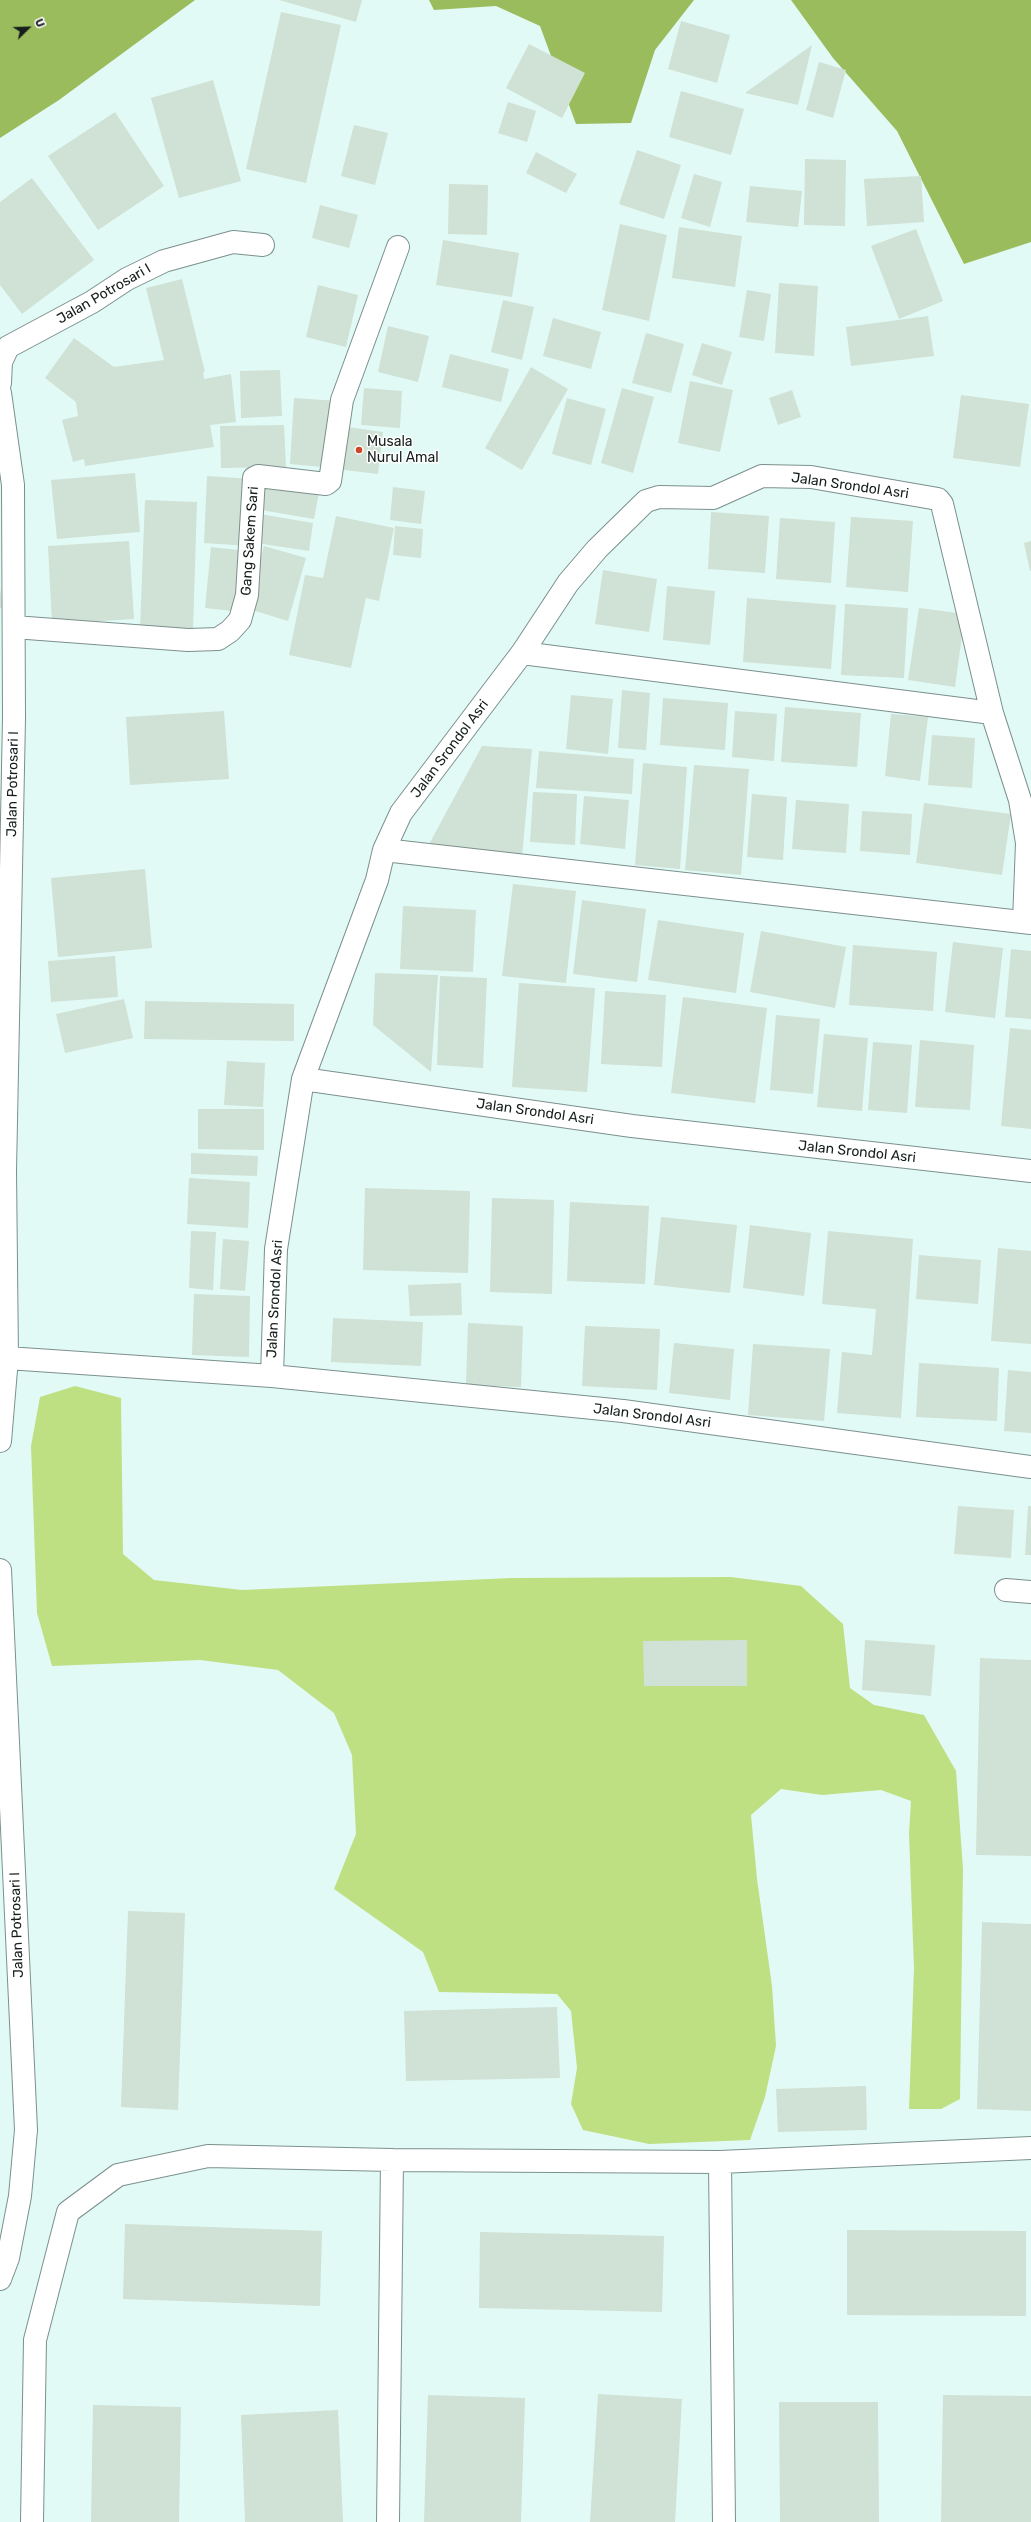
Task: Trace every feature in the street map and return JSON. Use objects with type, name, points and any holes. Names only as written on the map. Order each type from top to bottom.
[{"type":"street","name":"Jalan Potrosari I","points":[[0,383],[2,362],[8,348],[92,302],[127,279],[164,261],[233,242],[263,245]]},
{"type":"street","name":"Gang Sakem Sari","points":[[14,627],[188,640],[218,639],[230,631],[240,620],[247,595],[254,478],[258,476],[326,484],[330,481],[342,400],[398,247]]},
{"type":"street","name":"Jalan Potrosari I","points":[[0,393],[13,485],[14,627],[14,718],[5,1171],[5,1361],[0,1441]]},
{"type":"street","name":"Jalan Srondol Asri","points":[[272,1376],[276,1249],[303,1079],[377,880],[384,850],[401,813],[522,653],[568,583],[597,549],[646,502],[659,497],[713,498],[762,476],[811,477],[938,499],[942,504],[992,713],[1020,800],[1027,843],[1028,923],[384,850]]},
{"type":"street","points":[[522,653],[992,713]]},
{"type":"street","name":"Jalan Srondol Asri","points":[[303,1079],[632,1126],[1031,1171]]},
{"type":"street","name":"Jalan Srondol Asri","points":[[5,1361],[272,1376],[623,1411],[1031,1467]]},
{"type":"street","name":"Jalan Potrosari I","points":[[0,1570],[26,2130],[20,2196],[8,2258],[0,2279]]},
{"type":"street","points":[[1006,1590],[1031,1592]]},
{"type":"street","points":[[32,2522],[34,2340],[68,2212],[118,2175],[208,2156],[392,2160],[720,2162],[1031,2148]]},
{"type":"street","points":[[388,2522],[392,2160]]},
{"type":"street","points":[[720,2162],[724,2522]]},
{"type":"green space","points":[[0,0],[195,0],[59,100],[0,138]]},
{"type":"green space","points":[[429,0],[694,0],[655,50],[631,123],[576,124],[540,26],[496,6],[434,10]]},
{"type":"green space","points":[[791,0],[1031,0],[1031,242],[964,264],[897,131],[833,58]]},
{"type":"green space","points":[[75,1386],[121,1398],[123,1554],[154,1580],[242,1590],[511,1578],[731,1577],[801,1586],[843,1624],[850,1688],[874,1705],[924,1715],[956,1771],[963,1869],[960,2099],[941,2109],[909,2109],[914,1968],[909,1833],[911,1801],[881,1790],[822,1795],[781,1789],[751,1815],[757,1879],[772,1986],[776,2046],[765,2097],[750,2140],[649,2144],[583,2130],[571,2104],[577,2068],[571,2011],[557,1994],[439,1992],[423,1952],[334,1889],[356,1834],[352,1755],[334,1713],[278,1670],[200,1660],[52,1666],[37,1613],[31,1446],[40,1397]]},
{"type":"building","points":[[279,0],[362,0],[356,22]]},
{"type":"building","points":[[281,12],[341,25],[306,183],[246,169]]},
{"type":"building","points":[[681,21],[730,35],[717,83],[668,69]]},
{"type":"building","points":[[529,44],[585,73],[562,118],[506,88]]},
{"type":"building","points":[[812,45],[798,105],[745,93]]},
{"type":"building","points":[[819,62],[846,70],[833,118],[806,110]]},
{"type":"building","points":[[213,80],[241,181],[179,198],[151,98]]},
{"type":"building","points":[[681,91],[744,109],[731,155],[669,137]]},
{"type":"building","points":[[508,102],[536,111],[527,142],[498,133]]},
{"type":"building","points":[[115,112],[164,186],[98,230],[48,156]]},
{"type":"building","points":[[354,125],[388,133],[375,185],[341,176]]},
{"type":"building","points":[[637,150],[681,165],[664,219],[619,204]]},
{"type":"building","points":[[536,152],[577,174],[566,193],[526,173]]},
{"type":"building","points":[[805,159],[846,160],[845,226],[804,225]]},
{"type":"building","points":[[694,174],[722,182],[710,227],[681,218]]},
{"type":"building","points":[[921,176],[924,222],[867,226],[864,179]]},
{"type":"building","points":[[32,178],[94,260],[22,314],[0,285],[0,202]]},
{"type":"building","points":[[449,184],[488,185],[487,235],[448,234]]},
{"type":"building","points":[[750,186],[802,191],[798,227],[746,222]]},
{"type":"building","points":[[320,205],[358,215],[349,248],[312,238]]},
{"type":"building","points":[[620,224],[667,235],[649,321],[602,310]]},
{"type":"building","points":[[679,227],[742,236],[735,287],[672,278]]},
{"type":"building","points":[[916,229],[943,301],[899,319],[871,246]]},
{"type":"building","points":[[443,240],[519,253],[512,297],[436,285]]},
{"type":"building","points":[[182,279],[205,372],[203,372],[204,379],[231,374],[236,422],[210,425],[214,447],[85,466],[84,459],[73,462],[62,420],[78,416],[76,402],[45,378],[74,338],[114,367],[164,360],[146,288]]},
{"type":"building","points":[[779,283],[818,286],[814,356],[775,353]]},
{"type":"building","points":[[318,285],[358,295],[346,347],[306,337]]},
{"type":"building","points":[[747,290],[771,294],[764,341],[739,337]]},
{"type":"building","points":[[503,300],[534,307],[522,360],[491,352]]},
{"type":"building","points":[[928,316],[934,356],[851,366],[846,327]]},
{"type":"building","points":[[553,318],[601,332],[591,369],[543,356]]},
{"type":"building","points":[[388,326],[429,336],[418,382],[378,372]]},
{"type":"building","points":[[646,333],[684,344],[671,393],[632,383]]},
{"type":"building","points":[[702,343],[732,352],[722,385],[692,375]]},
{"type":"building","points":[[450,354],[509,369],[501,402],[442,387]]},
{"type":"building","points":[[531,367],[568,389],[522,470],[485,448]]},
{"type":"building","points":[[280,370],[282,416],[241,418],[240,371]]},
{"type":"building","points":[[690,381],[733,390],[720,452],[678,443]]},
{"type":"building","points":[[364,388],[402,391],[400,428],[361,425]]},
{"type":"building","points":[[622,388],[654,397],[633,473],[601,463]]},
{"type":"building","points":[[792,390],[801,417],[778,425],[769,398]]},
{"type":"building","points":[[961,395],[1029,404],[1020,467],[953,458]]},
{"type":"building","points":[[294,398],[338,401],[333,468],[290,464]]},
{"type":"building","points":[[567,398],[606,409],[591,465],[552,454]]},
{"type":"building","points":[[284,425],[286,467],[221,468],[220,426]]},
{"type":"building","name":"Musala Nurul Amal","points":[[341,426],[383,432],[378,474],[336,469]]},
{"type":"building","points":[[135,473],[140,532],[57,539],[51,480]]},
{"type":"building","points":[[207,476],[253,479],[249,546],[204,543]]},
{"type":"building","points":[[260,476],[320,487],[314,519],[255,509]]},
{"type":"building","points":[[393,487],[425,491],[421,524],[390,520]]},
{"type":"building","points":[[145,500],[197,502],[193,630],[140,629]]},
{"type":"building","points":[[711,512],[769,516],[765,573],[708,569]]},
{"type":"building","points":[[260,514],[313,523],[309,551],[256,543]]},
{"type":"building","points":[[336,516],[394,528],[379,601],[366,598],[351,668],[289,655],[305,575],[323,578]]},
{"type":"building","points":[[851,517],[913,521],[908,592],[846,587]]},
{"type":"building","points":[[780,518],[835,522],[831,583],[776,579]]},
{"type":"building","points":[[395,526],[423,529],[421,558],[393,555]]},
{"type":"building","points":[[129,541],[134,619],[52,624],[48,546]]},
{"type":"building","points":[[1031,541],[1031,571],[1030,571],[1024,543]]},
{"type":"building","points":[[264,546],[306,558],[288,621],[246,608]]},
{"type":"building","points":[[211,547],[247,551],[241,612],[205,608]]},
{"type":"building","points":[[603,570],[657,579],[649,632],[595,624]]},
{"type":"building","points":[[667,586],[715,591],[710,645],[663,640]]},
{"type":"building","points":[[0,588],[3,608],[0,608]]},
{"type":"building","points":[[747,598],[836,605],[831,669],[743,662]]},
{"type":"building","points":[[845,604],[908,608],[904,678],[841,675]]},
{"type":"building","points":[[919,608],[965,614],[955,687],[908,680]]},
{"type":"building","points":[[622,690],[650,693],[646,750],[618,748]]},
{"type":"building","points":[[571,695],[613,699],[608,754],[566,749]]},
{"type":"building","points":[[663,698],[728,703],[725,750],[660,745]]},
{"type":"building","points":[[785,707],[861,713],[857,767],[781,762]]},
{"type":"building","points":[[224,711],[229,779],[130,785],[126,717]]},
{"type":"building","points":[[735,711],[777,714],[774,761],[732,757]]},
{"type":"building","points":[[891,714],[928,717],[920,781],[885,776]]},
{"type":"building","points":[[932,735],[975,738],[972,788],[928,785]]},
{"type":"building","points":[[482,746],[532,749],[522,856],[427,848]]},
{"type":"building","points":[[539,751],[634,759],[632,794],[536,788]]},
{"type":"building","points":[[643,763],[687,767],[680,869],[635,865]]},
{"type":"building","points":[[694,765],[749,769],[741,875],[685,870]]},
{"type":"building","points":[[533,792],[577,794],[575,845],[530,842]]},
{"type":"building","points":[[752,794],[787,797],[783,860],[747,857]]},
{"type":"building","points":[[584,796],[629,800],[625,849],[580,844]]},
{"type":"building","points":[[796,800],[849,804],[846,853],[792,849]]},
{"type":"building","points":[[924,803],[1011,814],[1002,875],[916,863]]},
{"type":"building","points":[[862,811],[912,814],[910,855],[860,851]]},
{"type":"building","points":[[145,869],[152,948],[58,957],[51,878]]},
{"type":"building","points":[[513,884],[576,891],[566,983],[502,976]]},
{"type":"building","points":[[582,900],[646,909],[637,982],[573,974]]},
{"type":"building","points":[[403,906],[476,910],[473,972],[400,969]]},
{"type":"building","points":[[658,920],[744,933],[736,993],[648,980]]},
{"type":"building","points":[[761,931],[846,947],[835,1008],[750,992]]},
{"type":"building","points":[[953,942],[1003,948],[995,1018],[945,1012]]},
{"type":"building","points":[[853,945],[937,952],[933,1011],[849,1005]]},
{"type":"building","points":[[1011,949],[1031,951],[1031,1019],[1005,1017]]},
{"type":"building","points":[[115,956],[118,997],[51,1002],[48,961]]},
{"type":"building","points":[[375,973],[438,975],[431,1072],[373,1025]]},
{"type":"building","points":[[440,976],[487,978],[483,1068],[437,1065]]},
{"type":"building","points":[[519,983],[595,988],[587,1092],[512,1087]]},
{"type":"building","points":[[605,991],[666,995],[662,1067],[601,1064]]},
{"type":"building","points":[[683,997],[767,1008],[755,1103],[671,1093]]},
{"type":"building","points":[[124,999],[133,1038],[65,1053],[56,1014]]},
{"type":"building","points":[[145,1001],[294,1004],[294,1041],[144,1039]]},
{"type":"building","points":[[776,1015],[820,1019],[813,1094],[770,1090]]},
{"type":"building","points":[[1010,1028],[1031,1030],[1031,1129],[1001,1126]]},
{"type":"building","points":[[824,1034],[868,1038],[862,1111],[817,1107]]},
{"type":"building","points":[[920,1040],[974,1045],[970,1110],[915,1107]]},
{"type":"building","points":[[873,1042],[912,1045],[907,1113],[868,1110]]},
{"type":"building","points":[[227,1061],[265,1063],[263,1107],[224,1105]]},
{"type":"building","points":[[198,1109],[264,1109],[264,1150],[198,1149]]},
{"type":"building","points":[[191,1153],[258,1156],[257,1176],[191,1174]]},
{"type":"building","points":[[189,1178],[250,1182],[248,1228],[187,1224]]},
{"type":"building","points":[[365,1188],[470,1191],[468,1273],[363,1270]]},
{"type":"building","points":[[492,1198],[554,1200],[552,1294],[490,1292]]},
{"type":"building","points":[[570,1202],[649,1206],[645,1284],[567,1281]]},
{"type":"building","points":[[661,1217],[737,1225],[730,1293],[654,1285]]},
{"type":"building","points":[[750,1225],[811,1233],[804,1296],[743,1288]]},
{"type":"building","points":[[191,1231],[216,1232],[213,1290],[189,1288]]},
{"type":"building","points":[[828,1231],[913,1239],[901,1418],[837,1413],[842,1352],[872,1355],[876,1309],[822,1304]]},
{"type":"building","points":[[223,1239],[249,1241],[245,1291],[220,1289]]},
{"type":"building","points":[[998,1248],[1031,1251],[1031,1344],[991,1341]]},
{"type":"building","points":[[919,1255],[981,1260],[978,1304],[916,1299]]},
{"type":"building","points":[[461,1283],[462,1315],[410,1316],[408,1285]]},
{"type":"building","points":[[194,1294],[250,1296],[249,1357],[192,1355]]},
{"type":"building","points":[[333,1318],[423,1322],[421,1366],[331,1362]]},
{"type":"building","points":[[468,1323],[523,1326],[521,1387],[466,1385]]},
{"type":"building","points":[[585,1326],[660,1329],[657,1390],[582,1386]]},
{"type":"building","points":[[674,1343],[734,1349],[730,1400],[669,1393]]},
{"type":"building","points":[[753,1344],[830,1349],[824,1421],[748,1415]]},
{"type":"building","points":[[919,1363],[999,1368],[997,1421],[916,1417]]},
{"type":"building","points":[[1008,1370],[1031,1372],[1031,1433],[1004,1431]]},
{"type":"building","points":[[958,1506],[1014,1510],[1011,1558],[954,1554]]},
{"type":"building","points":[[1028,1506],[1031,1506],[1031,1555],[1025,1555]]},
{"type":"building","points":[[747,1640],[747,1686],[644,1686],[643,1641]]},
{"type":"building","points":[[865,1640],[935,1645],[931,1696],[862,1690]]},
{"type":"building","points":[[980,1658],[1031,1660],[1031,1856],[976,1855]]},
{"type":"building","points":[[128,1911],[185,1913],[178,2110],[121,2107]]},
{"type":"building","points":[[982,1922],[1031,1924],[1031,2111],[977,2109]]},
{"type":"building","points":[[557,2007],[560,2078],[406,2081],[404,2011]]},
{"type":"building","points":[[866,2086],[867,2130],[778,2132],[776,2089]]},
{"type":"building","points":[[125,2224],[322,2231],[320,2306],[123,2299]]},
{"type":"building","points":[[847,2230],[1026,2231],[1026,2316],[847,2315]]},
{"type":"building","points":[[480,2232],[664,2236],[662,2312],[479,2308]]},
{"type":"building","points":[[598,2394],[682,2399],[675,2522],[590,2522]]},
{"type":"building","points":[[428,2395],[525,2398],[521,2522],[424,2522]]},
{"type":"building","points":[[943,2395],[1031,2396],[1031,2522],[941,2522]]},
{"type":"building","points":[[779,2402],[878,2402],[879,2522],[780,2522]]},
{"type":"building","points":[[93,2405],[181,2407],[179,2522],[91,2522]]},
{"type":"building","points":[[338,2410],[343,2522],[245,2522],[241,2415]]},
{"type":"place","name":"Musala Nurul Amal","points":[[359,450]]}]
